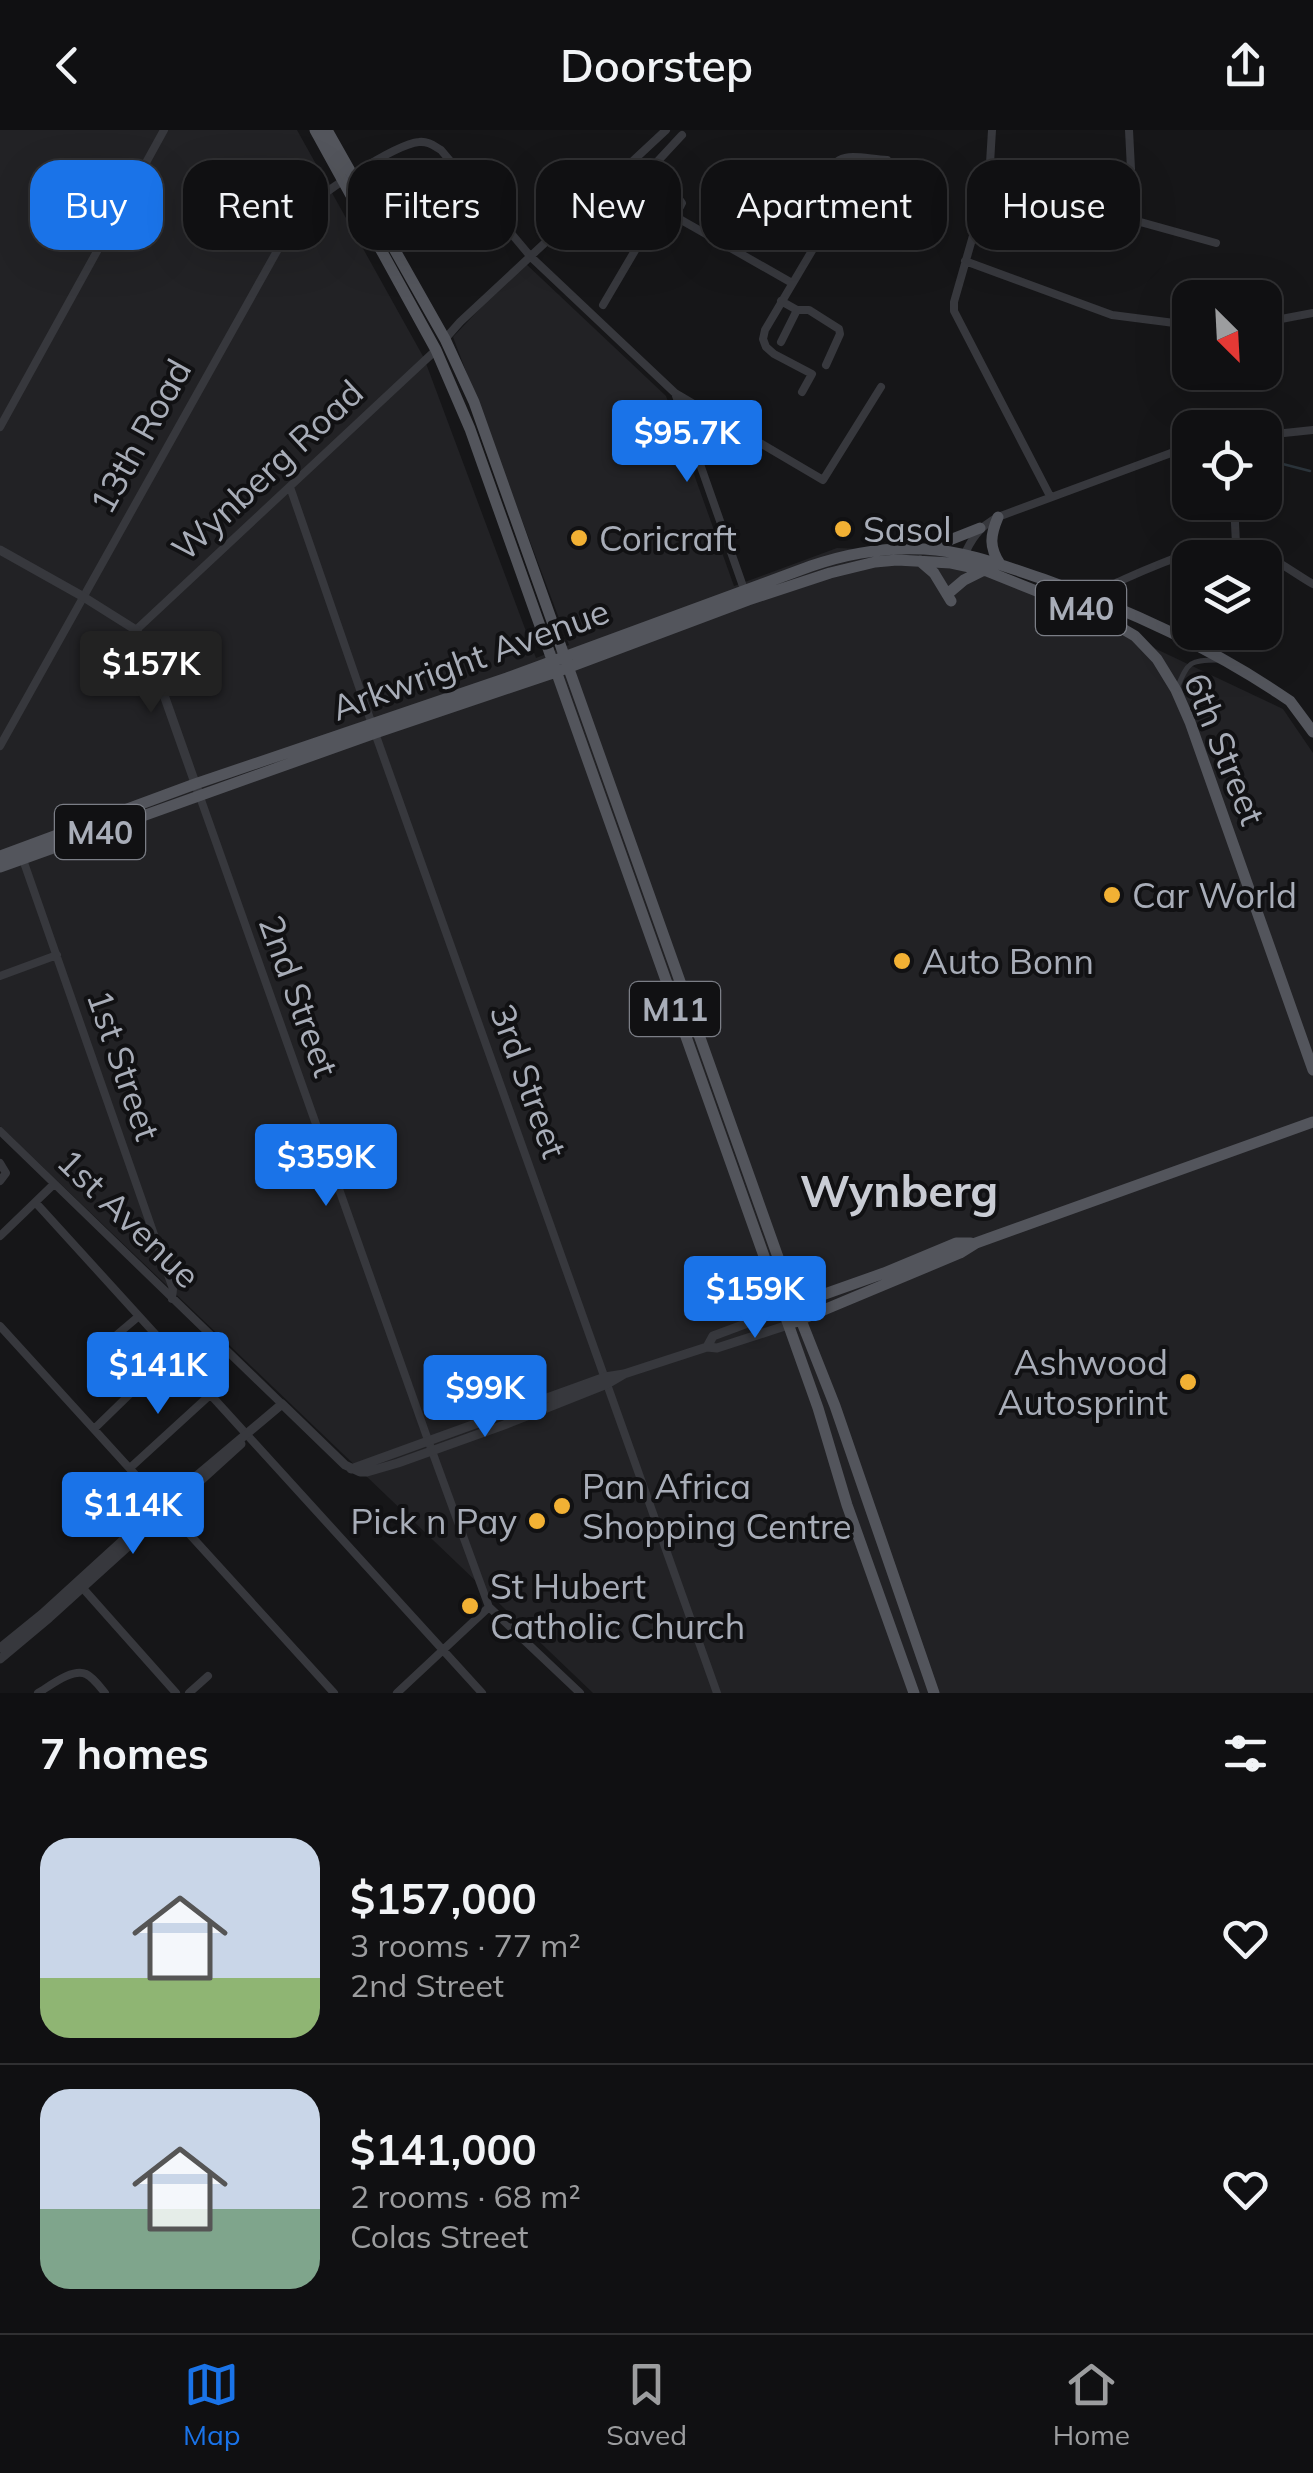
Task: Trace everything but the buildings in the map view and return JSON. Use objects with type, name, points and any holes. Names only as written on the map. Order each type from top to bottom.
[{"type":"main road","name":"M11","points":[[314,130],[348,178]]},
{"type":"main road","name":"M11","points":[[327,130],[348,178]]},
{"type":"main road","name":"M11","points":[[388,250],[474,402],[568,661],[789,1307],[788,1325],[914,1693]]},
{"type":"main road","name":"M11","points":[[392,250],[434,320],[553,666],[789,1307],[801,1319],[835,1406],[934,1693]]},
{"type":"main road","points":[[998,517],[990,543],[1000,564]]},
{"type":"main road","points":[[980,528],[921,555],[951,596],[964,580],[984,570]]},
{"type":"main road","name":"Arkwright Avenue","points":[[0,867],[21,854],[746,595],[855,566],[921,555],[962,559]]},
{"type":"main road","name":"M40","points":[[962,559],[1000,564],[1175,632],[1290,701],[1313,732]]},
{"type":"main road","name":"6th Street","points":[[962,559],[1122,627],[1157,660],[1190,722],[1313,1070]]},
{"type":"main road","name":"Arkwright Avenue","points":[[568,661],[587,660],[746,595]]},
{"type":"main road","points":[[577,687],[587,660]]},
{"type":"main road","name":"Arkwright Avenue","points":[[373,728],[538,678],[553,666]]},
{"type":"main road","points":[[538,678],[563,692]]},
{"type":"main road","name":"Arkwright Avenue","points":[[0,856],[21,854]]},
{"type":"main road","points":[[788,1325],[956,1244],[976,1243],[1313,1122]]},
{"type":"main road","points":[[789,1307],[896,1274]]},
{"type":"street","points":[[0,427],[164,130]]},
{"type":"street","name":"Wynberg Road","points":[[633,160],[666,130]]},
{"type":"street","points":[[990,160],[992,130]]},
{"type":"street","points":[[1128,130],[1132,160]]},
{"type":"street","points":[[659,160],[682,134]]},
{"type":"street","name":"13th Road","points":[[380,160],[416,142],[434,145],[450,160]]},
{"type":"street","points":[[841,160],[848,157],[887,160]]},
{"type":"street","name":"13th Road","points":[[0,746],[296,216],[348,178]]},
{"type":"street","points":[[681,220],[792,284]]},
{"type":"street","points":[[1140,222],[1216,242]]},
{"type":"street","name":"13th Road","points":[[516,238],[675,393]]},
{"type":"street","name":"Wynberg Road","points":[[136,630],[537,250]]},
{"type":"street","points":[[603,304],[635,250]]},
{"type":"street","points":[[802,392],[812,374],[774,354],[763,339],[812,250]]},
{"type":"street","points":[[968,250],[954,311],[1050,496]]},
{"type":"street","points":[[965,261],[1112,316],[1172,323]]},
{"type":"street","points":[[781,301],[797,310],[809,310],[839,329],[826,365]]},
{"type":"street","points":[[781,342],[797,310]]},
{"type":"street","points":[[1282,319],[1313,313]]},
{"type":"street","points":[[434,320],[445,327],[460,322]]},
{"type":"street","points":[[675,393],[823,480],[881,388]]},
{"type":"street","points":[[675,393],[746,595]]},
{"type":"street","points":[[1282,433],[1313,430]]},
{"type":"street","points":[[962,559],[980,528],[998,517],[1172,452]]},
{"type":"street","name":"3rd Street","points":[[290,487],[716,1693]]},
{"type":"street","points":[[0,550],[136,630]]},
{"type":"street","points":[[1090,596],[1172,562]]},
{"type":"street","points":[[1282,566],[1313,584]]},
{"type":"street","points":[[1118,582],[1122,610]]},
{"type":"street","name":"2nd Street","points":[[136,630],[146,644],[489,1607]]},
{"type":"street","points":[[1176,690],[1188,664],[1225,660]]},
{"type":"street","name":"1st Street","points":[[21,854],[173,1289],[172,1299]]},
{"type":"street","points":[[0,976],[56,956]]},
{"type":"street","name":"1st Avenue","points":[[0,1131],[351,1469]]},
{"type":"street","points":[[0,1163],[6,1174],[0,1181]]},
{"type":"street","points":[[0,1236],[54,1184]]},
{"type":"street","points":[[36,1203],[250,1432],[482,1693]]},
{"type":"street","points":[[707,1347],[714,1336],[789,1307]]},
{"type":"street","points":[[106,1344],[138,1316]]},
{"type":"street","points":[[351,1469],[624,1374],[788,1325]]},
{"type":"street","points":[[0,1326],[334,1693]]},
{"type":"street","points":[[351,1469],[375,1471],[606,1380]]},
{"type":"street","points":[[94,1429],[132,1392]]},
{"type":"street","points":[[130,1468],[211,1394]]},
{"type":"street","points":[[0,1658],[282,1404]]},
{"type":"street","points":[[0,1648],[80,1585]]},
{"type":"street","points":[[80,1585],[172,1692]]},
{"type":"street","points":[[396,1693],[489,1607],[580,1693]]},
{"type":"street","points":[[38,1693],[80,1672],[90,1676],[105,1693]]},
{"type":"street","points":[[189,1693],[208,1676]]},
{"type":"shaded area","points":[[0,130],[297,130],[314,160],[183,160],[183,250],[328,250],[328,186],[348,222],[348,250],[364,250],[424,358],[536,658],[569,645],[453,337],[524,262],[666,396],[734,586],[837,548],[953,553],[1283,709],[1313,753],[1313,1693],[593,1693],[0,1126]]},
{"type":"waterway","points":[[1282,464],[1310,471]]},
{"type":"place","name":"Sasol","points":[[843,529]]},
{"type":"place","name":"Coricraft","points":[[579,538]]},
{"type":"place","name":"Car World","points":[[1112,895]]},
{"type":"place","name":"Auto Bonn","points":[[902,961]]},
{"type":"place","name":"Ashwood Autosprint","points":[[1188,1382]]},
{"type":"place","name":"Pan Africa Shopping Centre","points":[[562,1506]]},
{"type":"place","name":"Pick n Pay","points":[[537,1521]]},
{"type":"place","name":"St Hubert Catholic Church","points":[[470,1606]]},
{"type":"district","name":"Wynberg","points":[[899,1190]]}]
